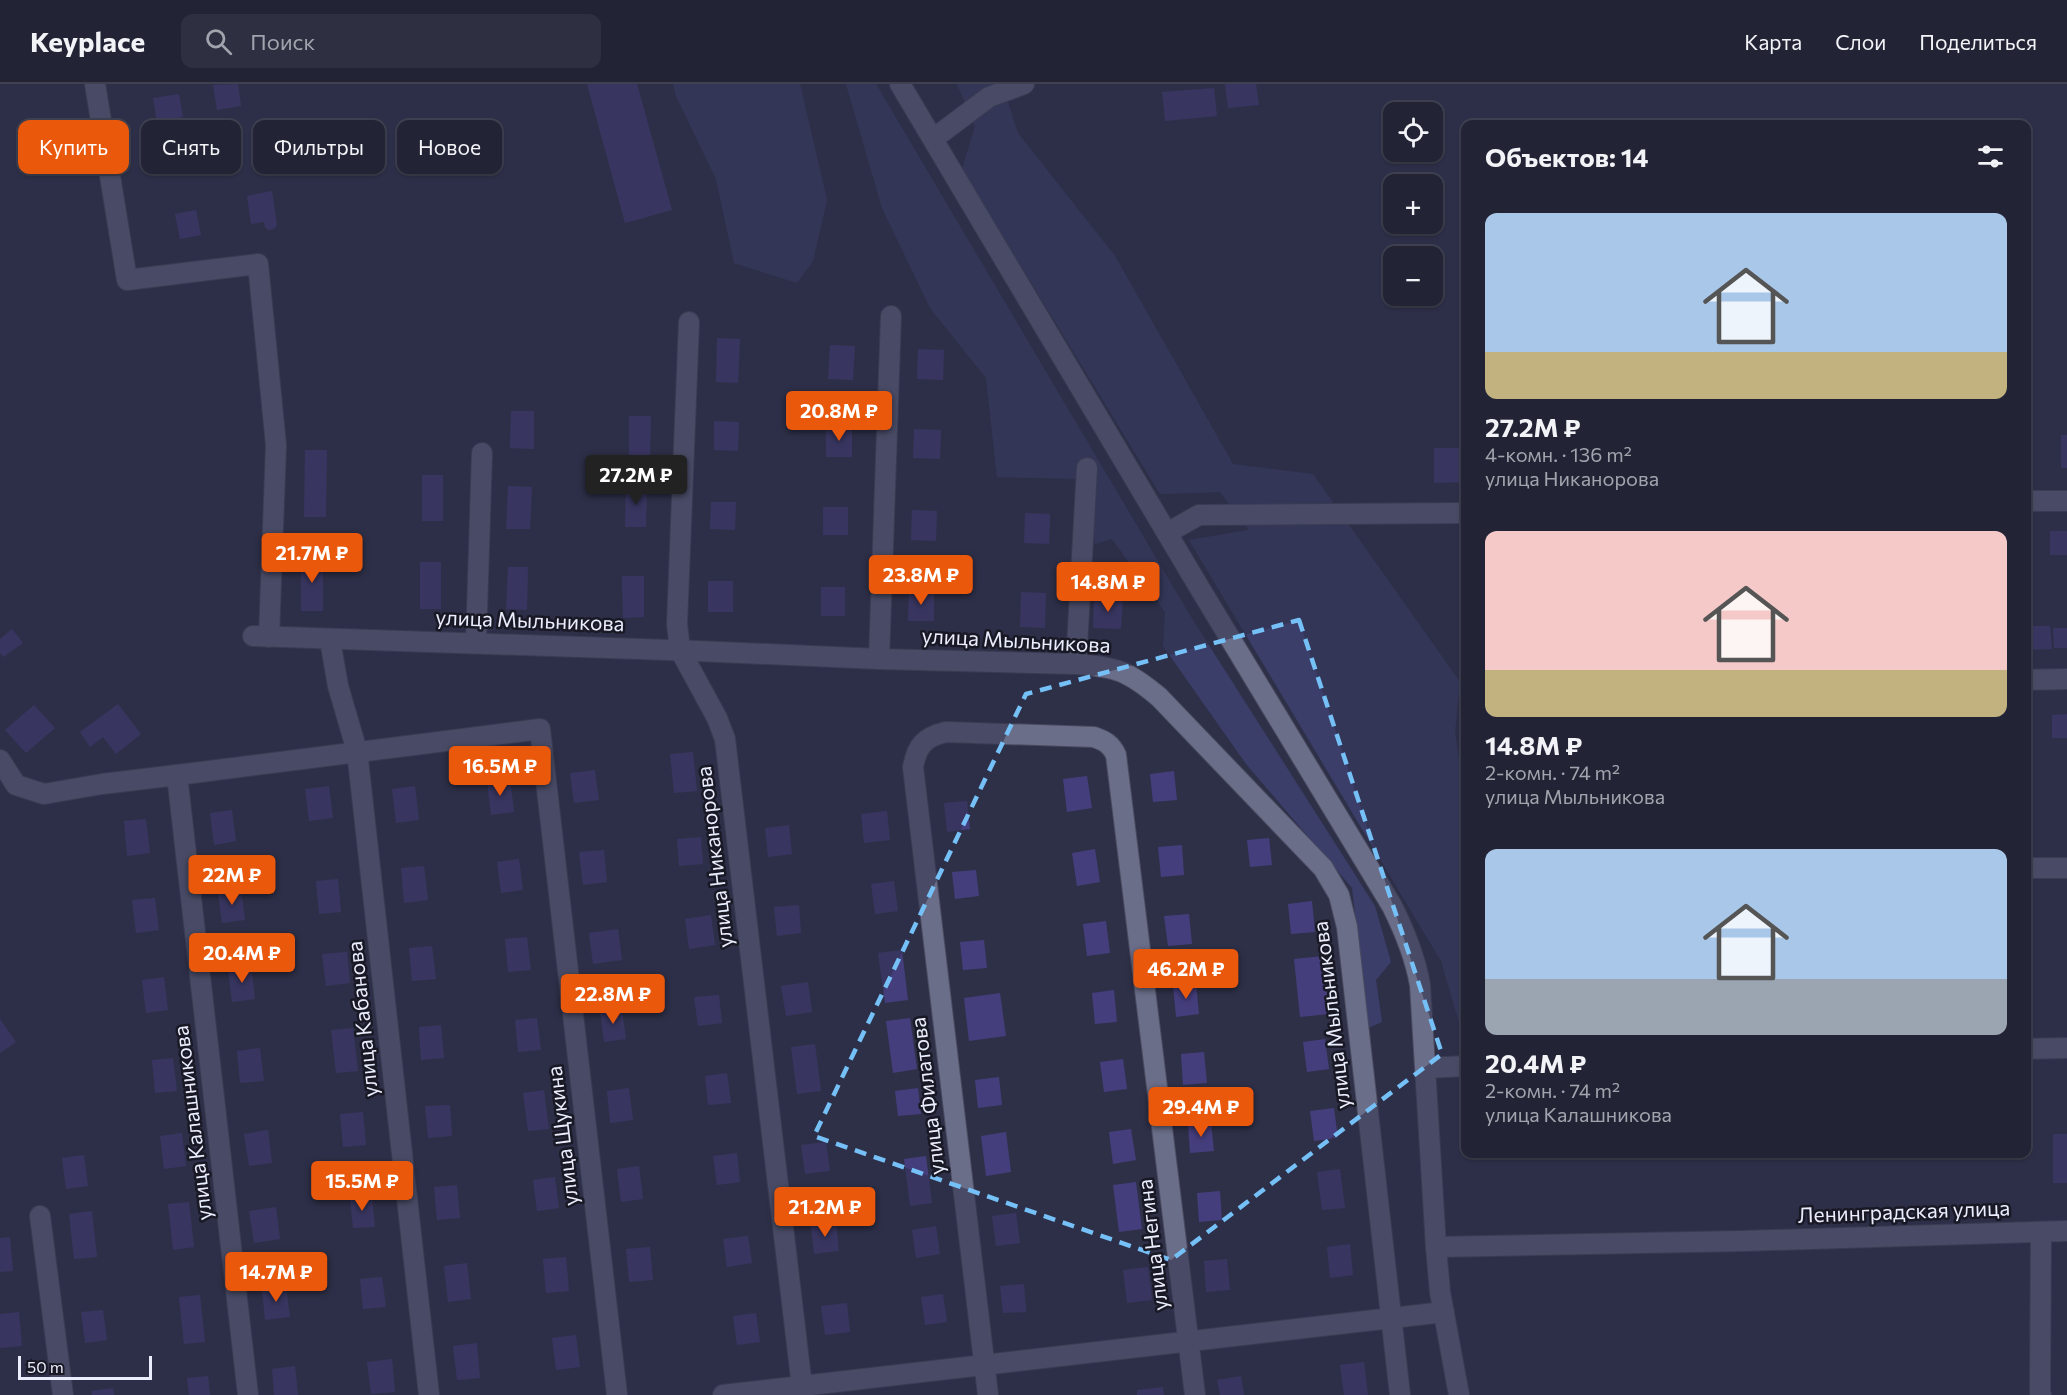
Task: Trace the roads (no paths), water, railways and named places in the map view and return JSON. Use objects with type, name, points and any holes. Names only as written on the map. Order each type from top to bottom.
[{"type":"street","name":"улица Мыльникова","points":[[95,84],[127,280],[258,264],[276,445],[261,636],[1076,664],[1124,672],[1135,677],[1159,697],[1323,868],[1339,895],[1347,927],[1400,1395]]},
{"type":"street","points":[[900,84],[1396,915],[1415,958],[1420,985],[1436,1246],[1444,1312],[1459,1395]]},
{"type":"street","points":[[933,139],[989,97],[1024,84]]},
{"type":"street","points":[[879,659],[891,316]]},
{"type":"street","name":"улица Никанорова","points":[[689,322],[676,624],[680,650],[717,717],[725,739],[802,1390]]},
{"type":"street","points":[[476,643],[482,453]]},
{"type":"street","points":[[1076,664],[1087,468]]},
{"type":"street","points":[[2031,501],[2067,501]]},
{"type":"street","points":[[1167,533],[1199,516],[1461,513]]},
{"type":"street","name":"улица Кабанова","points":[[330,640],[338,686],[357,751],[429,1395]]},
{"type":"street","points":[[2031,680],[2067,679]]},
{"type":"street","name":"улица Щукина","points":[[357,751],[540,729],[617,1395]]},
{"type":"street","name":"улица Негина","points":[[915,792],[913,767],[916,753],[922,743],[934,735],[946,732],[1094,737],[1113,747],[1119,768],[1195,1395]]},
{"type":"street","points":[[0,760],[16,785],[44,794],[357,751]]},
{"type":"street","name":"улица Калашникова","points":[[177,775],[248,1395]]},
{"type":"street","name":"улица Филатова","points":[[915,792],[988,1395]]},
{"type":"street","points":[[2031,868],[2067,868]]},
{"type":"street","points":[[2031,1049],[2067,1048]]},
{"type":"street","points":[[1426,1068],[1461,1066]]},
{"type":"street","points":[[40,1216],[63,1395]]},
{"type":"street","name":"Ленинградская улица","points":[[1436,1246],[1743,1241],[2067,1231]]},
{"type":"street","points":[[2042,1232],[2042,1395]]},
{"type":"street","points":[[723,1395],[802,1390],[984,1364],[1189,1343],[1444,1312]]}]
